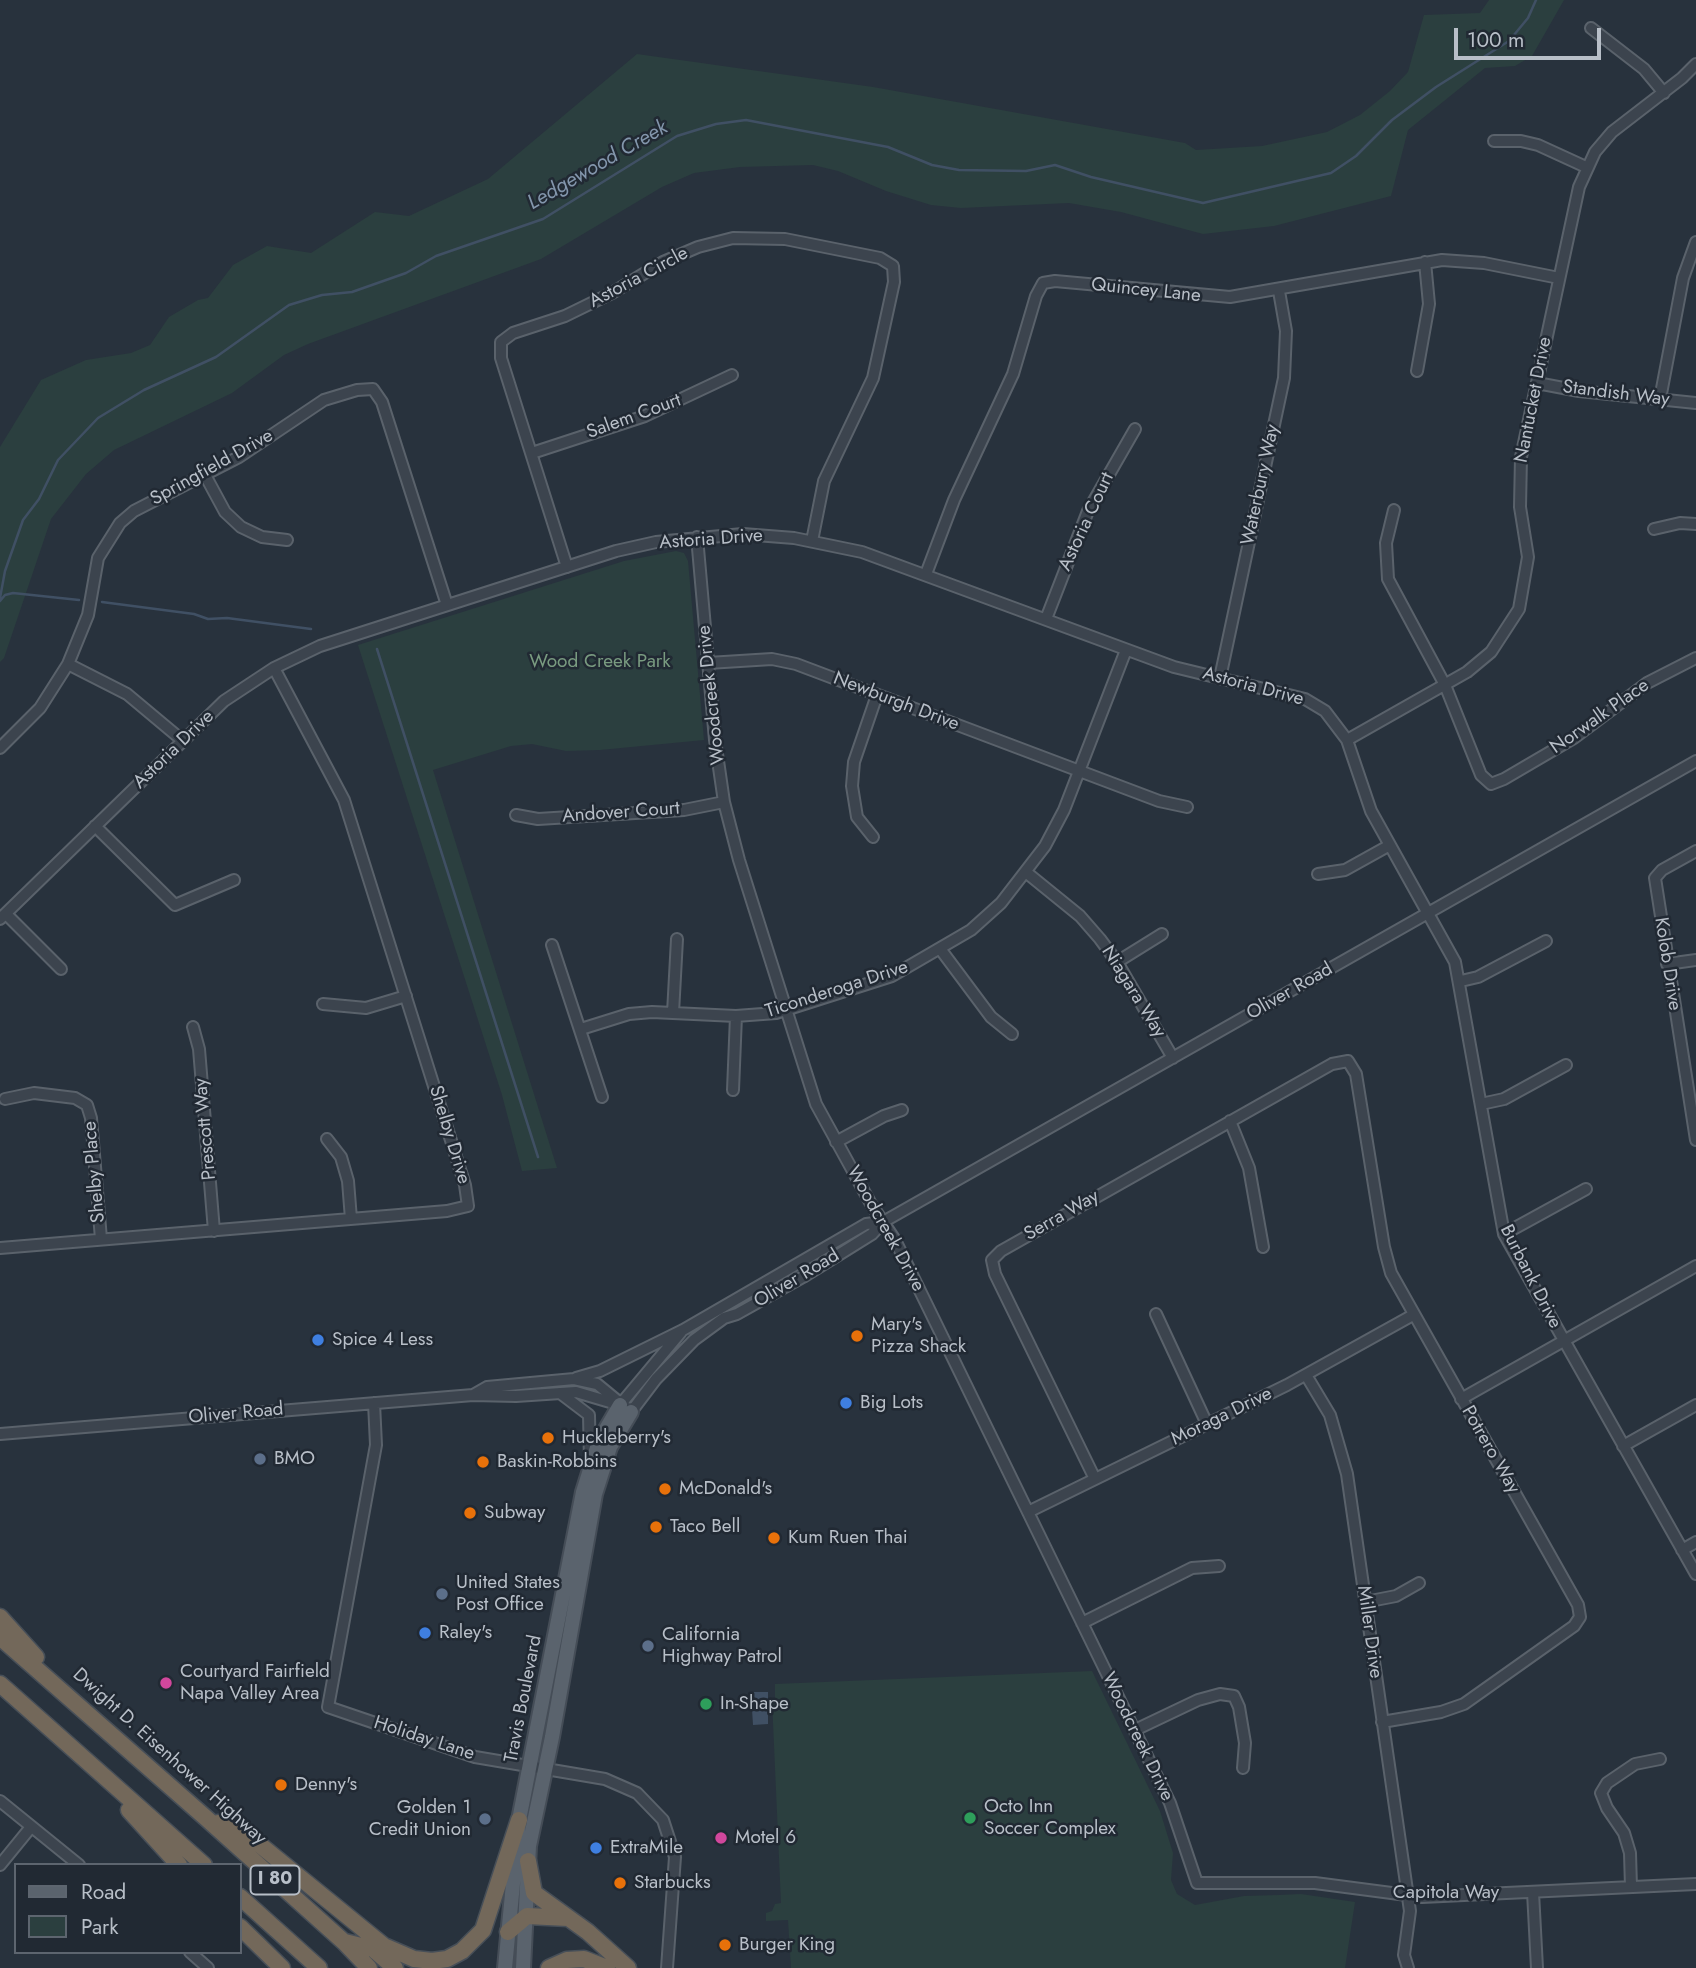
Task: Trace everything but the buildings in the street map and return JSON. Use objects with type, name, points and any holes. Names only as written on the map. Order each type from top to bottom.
[{"type":"highway","points":[[0,1617],[78,1704]]},
{"type":"highway","name":"Dwight D. Eisenhower Highway","points":[[0,1637],[206,1818],[344,1942],[369,1968]]},
{"type":"highway","points":[[0,1685],[202,1863]]},
{"type":"highway","points":[[80,1756],[177,1863]]},
{"type":"highway","points":[[206,1818],[249,1836],[384,1946],[414,1959],[432,1961],[462,1951],[483,1930],[519,1820]]},
{"type":"highway","points":[[528,1861],[534,1893],[628,1968]]},
{"type":"highway","name":"I 80","points":[[242,1899],[319,1968]]},
{"type":"highway","points":[[508,1932],[527,1916],[568,1918]]},
{"type":"highway","points":[[242,1929],[282,1968]]},
{"type":"highway","points":[[344,1942],[373,1949],[395,1968]]},
{"type":"highway","points":[[549,1968],[566,1960],[584,1959],[607,1968]]},
{"type":"main road","name":"Travis Boulevard","points":[[523,1968],[528,1861],[538,1767],[590,1465],[611,1417],[626,1408]]},
{"type":"main road","name":"Travis Boulevard","points":[[505,1968],[519,1820],[538,1767],[595,1494],[626,1408]]},
{"type":"street","points":[[1591,28],[1644,69],[1664,93]]},
{"type":"street","name":"Nantucket Drive","points":[[1347,740],[1445,685],[1491,652],[1519,609],[1528,557],[1519,481],[1559,278],[1586,167],[1612,132],[1664,93],[1696,64]]},
{"type":"street","points":[[1494,141],[1538,145],[1586,167]]},
{"type":"street","name":"Astoria Circle","points":[[567,567],[501,358],[501,342],[513,333],[565,316],[612,293],[663,262],[698,247],[733,238],[785,239],[880,258],[893,266],[894,282],[883,342],[863,403],[824,481],[812,541]]},
{"type":"street","points":[[1660,399],[1683,278],[1696,243]]},
{"type":"street","points":[[1417,371],[1429,304],[1425,262]]},
{"type":"street","name":"Quincey Lane","points":[[926,574],[954,500],[1013,374],[1036,296],[1043,284],[1055,281],[1211,298],[1279,291],[1425,262],[1483,263],[1559,278]]},
{"type":"street","name":"Waterbury Way","points":[[1220,678],[1284,378],[1286,331],[1279,291]]},
{"type":"street","name":"Salem Court","points":[[532,453],[645,416],[732,375]]},
{"type":"street","name":"Standish Way","points":[[1537,383],[1579,391],[1696,403]]},
{"type":"street","name":"Springfield Drive","points":[[0,748],[40,708],[68,664],[88,615],[98,558],[108,538],[134,511],[269,440],[297,416],[324,400],[357,390],[373,389],[382,402],[447,605]]},
{"type":"street","name":"Astoria Court","points":[[1046,619],[1088,511],[1135,429]]},
{"type":"street","points":[[205,475],[225,512],[241,527],[262,537],[287,540]]},
{"type":"street","points":[[1394,510],[1386,543],[1388,579],[1445,685]]},
{"type":"street","points":[[1654,529],[1680,523],[1696,524]]},
{"type":"street","name":"Astoria Drive","points":[[3,916],[224,701],[274,668],[320,646],[617,551],[697,537],[743,534],[812,541],[862,552],[1174,667],[1305,699],[1325,711],[1347,740],[1371,811],[1429,913]]},
{"type":"street","name":"Woodcreek Drive","points":[[697,537],[724,802],[739,860],[816,1104],[925,1301],[1135,1730],[1170,1803],[1197,1883]]},
{"type":"street","name":"Ticonderoga Drive","points":[[581,1029],[629,1014],[765,1016],[892,976],[941,950],[971,930],[1001,903],[1027,873],[1064,810],[1126,650]]},
{"type":"street","name":"Norwalk Place","points":[[1445,685],[1469,751],[1481,775],[1490,784],[1504,779],[1574,738],[1647,683],[1696,658]]},
{"type":"street","name":"Newburgh Drive","points":[[708,663],[772,659],[796,664],[1159,801],[1187,807]]},
{"type":"street","points":[[68,664],[127,694],[182,740]]},
{"type":"street","name":"Shelby Drive","points":[[0,1248],[447,1211],[468,1206],[466,1185],[344,800],[274,668]]},
{"type":"street","points":[[873,837],[857,817],[852,786],[857,752],[877,695]]},
{"type":"street","name":"Oliver Road","points":[[626,1408],[694,1340],[724,1318],[737,1314],[872,1234],[883,1222],[1696,761]]},
{"type":"street","name":"Andover Court","points":[[516,816],[538,819],[658,811],[724,802]]},
{"type":"street","points":[[95,826],[175,905],[233,880]]},
{"type":"street","points":[[1318,874],[1345,870],[1390,845]]},
{"type":"street","name":"Kolob Drive","points":[[1696,851],[1661,870],[1655,878],[1667,964],[1692,1093],[1696,1140]]},
{"type":"street","name":"Niagara Way","points":[[1027,873],[1080,916],[1117,962],[1173,1058]]},
{"type":"street","name":"Burbank Drive","points":[[1429,913],[1455,962],[1461,981],[1504,1234],[1696,1574]]},
{"type":"street","points":[[3,916],[61,969]]},
{"type":"street","points":[[1117,962],[1162,934]]},
{"type":"street","points":[[673,1013],[677,939]]},
{"type":"street","points":[[1461,981],[1478,977],[1546,941]]},
{"type":"street","points":[[552,945],[602,1097]]},
{"type":"street","points":[[941,950],[984,1008],[1012,1034]]},
{"type":"street","points":[[1667,964],[1696,960]]},
{"type":"street","points":[[323,1003],[366,1008],[406,996]]},
{"type":"street","points":[[733,1090],[736,1016]]},
{"type":"street","name":"Prescott Way","points":[[193,1027],[199,1049],[214,1231]]},
{"type":"street","name":"Serra Way","points":[[1095,1479],[995,1274],[992,1260],[1001,1251],[1230,1121],[1332,1064],[1348,1061]]},
{"type":"street","name":"Potrero Way","points":[[1348,1061],[1356,1073],[1384,1247],[1391,1273],[1578,1605],[1580,1617],[1574,1626],[1464,1704],[1441,1712],[1382,1722]]},
{"type":"street","points":[[1481,1104],[1504,1099],[1566,1065]]},
{"type":"street","name":"Shelby Place","points":[[5,1099],[34,1093],[75,1098],[87,1105],[91,1118],[101,1239]]},
{"type":"street","points":[[836,1142],[884,1116],[902,1110]]},
{"type":"street","points":[[1230,1121],[1249,1168],[1263,1247]]},
{"type":"street","points":[[327,1139],[341,1157],[348,1181],[351,1219]]},
{"type":"street","points":[[1504,1234],[1586,1189]]},
{"type":"street","name":"Oliver Road","points":[[472,1395],[487,1387],[574,1379],[600,1371],[683,1330],[866,1224],[883,1222]]},
{"type":"street","points":[[1461,1399],[1696,1266]]},
{"type":"street","points":[[1156,1314],[1207,1424]]},
{"type":"street","name":"Moraga Drive","points":[[1028,1512],[1306,1375],[1413,1315]]},
{"type":"street","name":"Oliver Road","points":[[626,1408],[683,1330]]},
{"type":"street","name":"Miller Drive","points":[[1306,1375],[1330,1415],[1340,1443],[1410,1911],[1404,1955],[1408,1968]]},
{"type":"street","name":"Oliver Road","points":[[574,1379],[597,1384],[626,1408]]},
{"type":"street","name":"Oliver Road","points":[[0,1434],[472,1395],[576,1392],[626,1408]]},
{"type":"street","points":[[560,1393],[589,1415],[590,1465]]},
{"type":"street","name":"Holiday Lane","points":[[374,1403],[376,1445],[328,1707],[475,1757],[605,1779],[625,1787],[645,1800],[663,1820],[675,1857],[667,1968]]},
{"type":"street","points":[[1623,1446],[1696,1405]]},
{"type":"street","points":[[1682,1550],[1696,1542]]},
{"type":"street","points":[[1082,1623],[1192,1568],[1219,1566]]},
{"type":"street","points":[[1365,1602],[1396,1596],[1419,1583]]},
{"type":"street","points":[[1135,1730],[1198,1700],[1220,1694],[1234,1696],[1239,1707],[1245,1743],[1243,1768]]},
{"type":"street","points":[[1631,1887],[1630,1853],[1624,1833],[1607,1808],[1601,1793],[1607,1783],[1635,1764],[1660,1759]]},
{"type":"street","points":[[0,1801],[76,1863]]},
{"type":"street","points":[[0,1865],[31,1827]]},
{"type":"street","name":"Capitola Way","points":[[1197,1883],[1315,1883],[1408,1897],[1696,1884]]},
{"type":"street","points":[[1533,1892],[1537,1968]]},
{"type":"street","points":[[192,1954],[208,1968]]},
{"type":"green space","points":[[1489,0],[1564,0],[1532,56],[1515,66],[1485,68],[1408,130],[1391,196],[1274,226],[1203,234],[1121,212],[1069,203],[961,208],[931,205],[886,191],[838,171],[813,165],[740,167],[694,173],[662,187],[541,259],[308,344],[284,355],[232,393],[114,450],[86,474],[51,519],[4,658],[0,662],[0,447],[41,380],[86,360],[131,353],[150,345],[169,317],[198,300],[208,298],[233,265],[267,246],[311,253],[375,212],[409,216],[488,179],[637,54],[873,87],[1185,143],[1196,150],[1262,146],[1327,132],[1360,115],[1390,91],[1408,72],[1424,15],[1480,13]]},
{"type":"green space","name":"Wood Creek Park","points":[[676,551],[684,553],[688,561],[704,740],[600,750],[566,751],[532,744],[511,746],[433,770],[557,1168],[522,1171],[502,1095],[358,645],[624,561]]},
{"type":"green space","name":"Octo Inn Soccer Complex","points":[[1092,1671],[1160,1811],[1173,1853],[1171,1880],[1177,1894],[1195,1905],[1244,1896],[1301,1894],[1355,1902],[1345,1968],[791,1968],[788,1920],[766,1921],[766,1913],[772,1911],[775,1904],[781,1903],[772,1700],[775,1700],[775,1684]]},
{"type":"water","points":[[751,1692],[768,1692],[768,1724],[753,1725]]},
{"type":"waterway","name":"Ledgewood Creek","points":[[0,598],[5,571],[23,520],[39,499],[58,460],[98,418],[144,390],[216,357],[289,305],[322,295],[352,292],[406,273],[436,256],[543,219],[677,136],[716,124],[746,120],[888,147],[932,165],[959,170],[1026,171],[1055,165],[1091,177],[1203,203],[1331,173],[1356,156],[1392,120],[1436,87],[1509,41],[1528,18],[1536,0]]},
{"type":"waterway","points":[[0,601],[5,595],[13,593],[79,600]]},
{"type":"waterway","points":[[102,602],[194,614],[208,619],[227,618],[311,629]]},
{"type":"waterway","points":[[377,649],[538,1157]]},
{"type":"place","name":"Mary's Pizza Shack","points":[[857,1336]]},
{"type":"place","name":"Spice 4 Less","points":[[318,1340]]},
{"type":"place","name":"Big Lots","points":[[846,1403]]},
{"type":"place","name":"Huckleberry's","points":[[548,1438]]},
{"type":"place","name":"BMO","points":[[260,1459]]},
{"type":"place","name":"Baskin-Robbins","points":[[483,1462]]},
{"type":"place","name":"McDonald's","points":[[665,1489]]},
{"type":"place","name":"Subway","points":[[470,1513]]},
{"type":"place","name":"Taco Bell","points":[[656,1527]]},
{"type":"place","name":"Kum Ruen Thai","points":[[774,1538]]},
{"type":"place","name":"United States Post Office","points":[[442,1594]]},
{"type":"place","name":"Raley's","points":[[425,1633]]},
{"type":"place","name":"California Highway Patrol","points":[[648,1646]]},
{"type":"place","name":"Courtyard Fairfield Napa Valley Area","points":[[166,1683]]},
{"type":"place","name":"In-Shape","points":[[706,1704]]},
{"type":"place","name":"Denny's","points":[[281,1785]]},
{"type":"place","name":"Octo Inn Soccer Complex","points":[[970,1818]]},
{"type":"place","name":"Golden 1 Credit Union","points":[[485,1819]]},
{"type":"place","name":"Motel 6","points":[[721,1838]]},
{"type":"place","name":"ExtraMile","points":[[596,1848]]},
{"type":"place","name":"Starbucks","points":[[620,1883]]},
{"type":"place","name":"Burger King","points":[[725,1945]]}]
